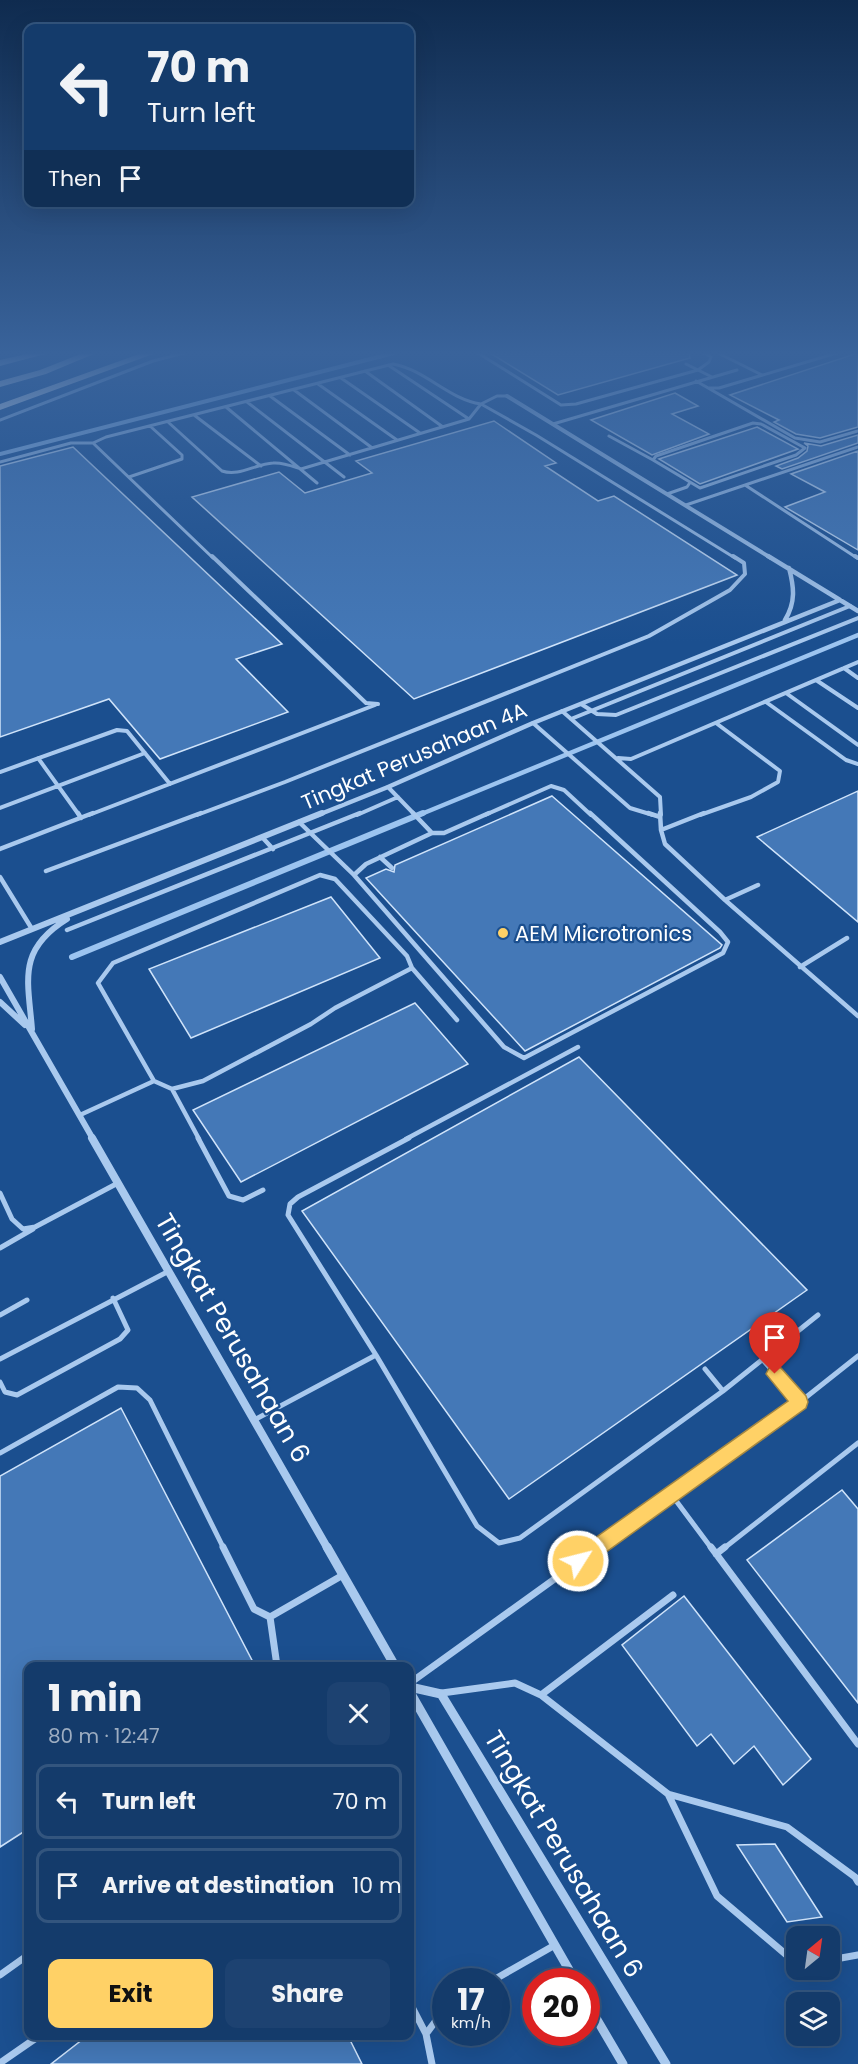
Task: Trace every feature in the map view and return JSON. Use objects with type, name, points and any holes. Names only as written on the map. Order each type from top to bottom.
[{"type":"street","points":[[594,449],[858,611]]},
{"type":"street","points":[[765,629],[785,620],[793,609],[795,596],[789,568]]},
{"type":"street","name":"Tingkat Perusahaan 4A","points":[[0,942],[388,787],[562,711],[840,600]]},
{"type":"street","name":"Tingkat Perusahaan 6","points":[[32,1032],[27,974],[37,946],[57,924],[87,907]]},
{"type":"street","name":"Tingkat Perusahaan 6","points":[[0,976],[393,1662]]},
{"type":"street","name":"Tingkat Perusahaan 6","points":[[0,1002],[32,1032]]},
{"type":"street","points":[[414,1686],[441,1694]]},
{"type":"street","name":"Tingkat Perusahaan 6","points":[[441,1694],[666,2064]]},
{"type":"street","points":[[414,1699],[568,1968]]},
{"type":"street","points":[[600,2025],[623,2064]]},
{"type":"lane","points":[[0,462],[47,449]]},
{"type":"lane","points":[[0,849],[378,704],[366,703],[100,449]]},
{"type":"lane","points":[[129,477],[182,459],[182,455],[176,449]]},
{"type":"lane","points":[[198,449],[222,471],[231,474],[261,465],[282,463],[301,470],[365,449]]},
{"type":"lane","points":[[240,449],[261,465]]},
{"type":"lane","points":[[276,449],[317,483]]},
{"type":"lane","points":[[310,449],[344,477]]},
{"type":"lane","points":[[342,449],[350,455]]},
{"type":"lane","points":[[46,872],[285,782],[649,636],[730,590],[745,574],[744,563],[559,449]]},
{"type":"lane","points":[[633,449],[653,460],[655,464],[700,488],[796,455],[803,449]]},
{"type":"lane","points":[[653,460],[656,456],[676,449]]},
{"type":"lane","points":[[686,505],[851,449]]},
{"type":"lane","points":[[667,494],[687,487],[689,483]]},
{"type":"lane","points":[[745,485],[858,558]]},
{"type":"lane","points":[[571,719],[850,606]]},
{"type":"lane","points":[[581,704],[590,712],[601,716],[616,715],[858,618]]},
{"type":"lane","points":[[618,758],[631,759],[858,662]]},
{"type":"lane","points":[[844,668],[858,678]]},
{"type":"lane","points":[[816,680],[858,708]]},
{"type":"lane","points":[[786,693],[858,745]]},
{"type":"lane","points":[[766,702],[846,760],[858,764]]},
{"type":"lane","points":[[562,711],[660,797],[661,830],[665,844],[858,1016]]},
{"type":"lane","points":[[533,723],[630,808],[660,817]]},
{"type":"lane","points":[[661,830],[684,818],[704,814],[740,801],[778,782],[780,771],[716,723]]},
{"type":"lane","points":[[0,772],[117,730],[127,731],[170,784]]},
{"type":"lane","points":[[0,808],[145,753]]},
{"type":"lane","points":[[38,758],[81,818]]},
{"type":"lane","points":[[299,822],[354,875],[504,1047],[524,1058],[723,953],[728,942],[720,932],[564,790],[551,786],[444,833],[432,833],[366,864],[354,875]]},
{"type":"lane","points":[[388,787],[432,833]]},
{"type":"lane","points":[[66,930],[312,834],[398,797]]},
{"type":"lane","points":[[262,837],[273,849]]},
{"type":"lane","points":[[380,857],[392,868]]},
{"type":"lane","points":[[412,968],[399,977],[324,1012],[311,1024],[203,1082],[172,1089],[154,1081],[98,983],[113,963],[320,875],[335,879],[407,956],[412,968],[457,1020]]},
{"type":"lane","points":[[0,877],[32,929]]},
{"type":"lane","points":[[726,900],[758,885]]},
{"type":"lane","points":[[104,900],[110,913]]},
{"type":"lane","points":[[800,966],[847,938]]},
{"type":"lane","points":[[578,1047],[298,1197],[290,1204],[288,1215],[477,1526],[499,1543],[520,1538],[723,1390],[818,1315]]},
{"type":"lane","points":[[80,1115],[154,1081]]},
{"type":"lane","points":[[172,1089],[229,1196],[243,1200],[263,1190]]},
{"type":"lane","points":[[0,1248],[118,1183]]},
{"type":"lane","points":[[0,1193],[12,1219],[23,1229],[35,1227]]},
{"type":"lane","points":[[0,1359],[113,1298],[169,1271]]},
{"type":"lane","points":[[0,1382],[5,1392],[17,1395],[120,1339],[128,1330],[127,1324],[113,1298]]},
{"type":"lane","points":[[0,1315],[27,1300]]},
{"type":"lane","points":[[254,1420],[375,1355]]},
{"type":"lane","points":[[414,1682],[800,1402],[858,1356]]},
{"type":"lane","points":[[762,1359],[800,1402]]},
{"type":"lane","points":[[705,1369],[723,1390]]},
{"type":"lane","points":[[0,1453],[118,1387],[137,1388],[150,1400],[254,1609],[270,1617]]},
{"type":"lane","points":[[716,1554],[858,1443]]},
{"type":"lane","points":[[671,1494],[858,1744]]},
{"type":"lane","points":[[270,1617],[343,1575]]},
{"type":"lane","points":[[541,1695],[673,1595]]},
{"type":"lane","points":[[270,1617],[276,1662]]},
{"type":"lane","points":[[441,1694],[515,1683],[541,1695],[668,1794],[788,1827],[855,1877],[858,1882]]},
{"type":"lane","points":[[668,1794],[717,1896],[786,1955]]},
{"type":"lane","points":[[510,1971],[555,1945]]},
{"type":"lane","points":[[840,1958],[858,1954]]},
{"type":"lane","points":[[0,1975],[24,1958]]},
{"type":"lane","points":[[414,2010],[426,2034],[432,2064]]},
{"type":"lane","points":[[426,2034],[432,2026]]},
{"type":"lane","points":[[0,2063],[33,2040]]},
{"type":"building","points":[[64,449],[75,449],[282,644],[236,659],[288,712],[160,759],[109,699],[0,737],[0,466]]},
{"type":"building","points":[[396,449],[536,449],[556,463],[545,466],[598,501],[614,496],[737,575],[414,699],[192,497],[279,472],[305,493],[372,473],[356,461]]},
{"type":"building","points":[[642,449],[667,449],[652,455]]},
{"type":"building","points":[[689,449],[797,449],[700,484],[659,459]]},
{"type":"building","points":[[840,449],[782,469],[776,466],[798,458],[807,451]]},
{"type":"building","points":[[858,451],[858,550],[785,507],[825,492],[791,474]]},
{"type":"building","points":[[858,791],[858,922],[757,837]]},
{"type":"building","name":"AEM Microtronics","points":[[552,796],[722,945],[525,1051],[366,878],[386,869],[394,872],[395,865]]},
{"type":"building","points":[[331,897],[380,958],[191,1038],[149,969]]},
{"type":"building","points":[[415,1003],[468,1064],[241,1182],[193,1110]]},
{"type":"building","points":[[579,1057],[807,1290],[509,1499],[302,1211]]},
{"type":"building","points":[[121,1408],[253,1662],[24,1662],[24,1832],[0,1847],[0,1476]]},
{"type":"building","points":[[842,1490],[858,1509],[858,1703],[747,1560]]},
{"type":"building","points":[[684,1596],[811,1759],[783,1785],[754,1746],[734,1764],[711,1734],[697,1746],[622,1645]]},
{"type":"building","points":[[775,1844],[822,1917],[787,1922],[737,1845]]},
{"type":"building","points":[[82,2040],[350,2040],[362,2064],[51,2064]]},
{"type":"waterway","points":[[0,454],[18,449]]},
{"type":"waterway","points":[[419,815],[858,635]]},
{"type":"waterway","points":[[72,957],[423,813]]},
{"type":"place","name":"AEM Microtronics","points":[[503,933]]},
{"type":"route","points":[[578,1561],[800,1402],[775,1374]]}]
